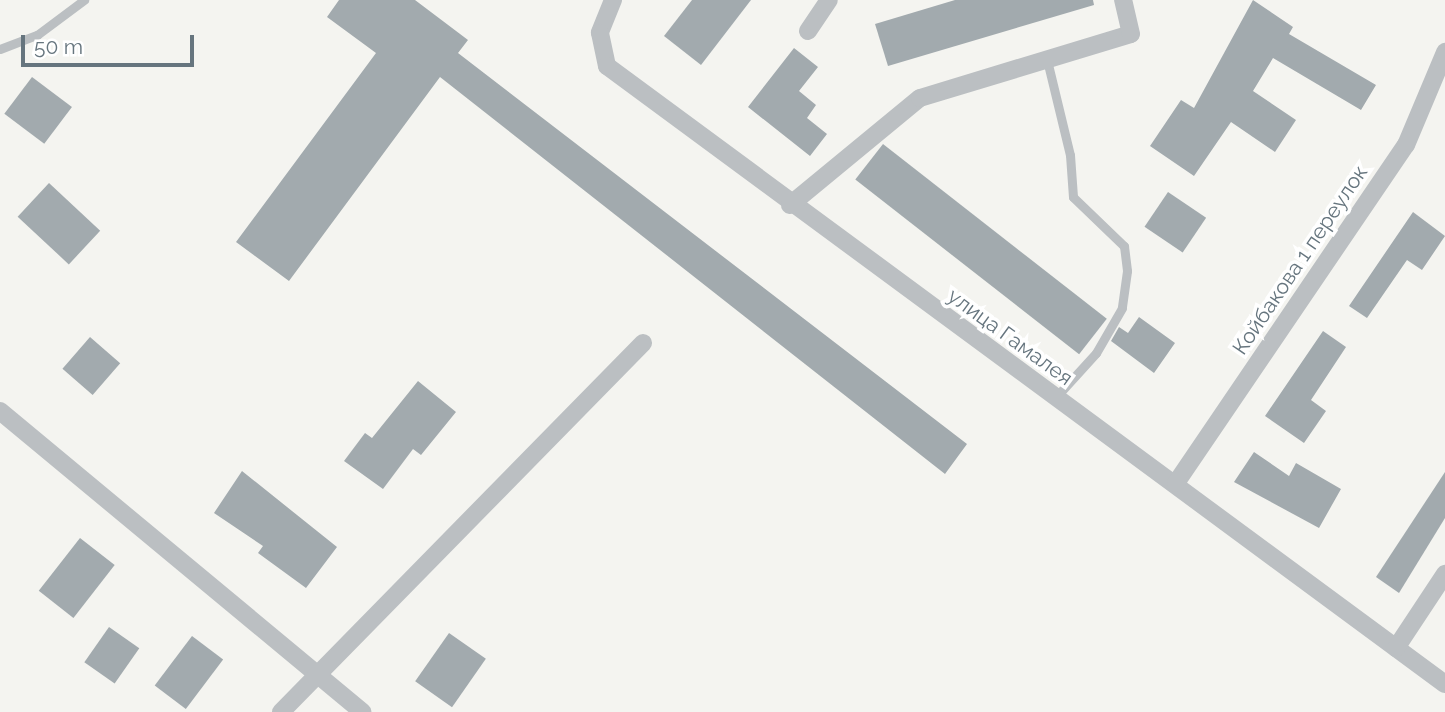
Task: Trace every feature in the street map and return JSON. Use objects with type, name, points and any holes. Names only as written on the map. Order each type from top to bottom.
[{"type":"street","points":[[808,31],[829,0]]},
{"type":"street","points":[[790,205],[920,98],[1131,34],[1123,0]]},
{"type":"street","name":"улица Гамалея","points":[[610,1],[600,33],[607,66],[790,205],[1176,484],[1445,684]]},
{"type":"street","name":"Койбакова 1 переулок","points":[[1176,484],[1406,145],[1445,52]]},
{"type":"street","points":[[281,712],[643,343]]},
{"type":"street","points":[[0,411],[320,671],[362,712]]},
{"type":"street","points":[[1396,648],[1445,574]]},
{"type":"lane","points":[[0,49],[37,35],[84,0]]},
{"type":"lane","points":[[1047,60],[1070,155],[1073,197],[1124,246],[1127,271],[1122,308],[1096,353],[1055,398]]},
{"type":"building","points":[[339,0],[415,0],[468,40],[458,53],[967,444],[945,474],[440,77],[289,281],[236,242],[376,53],[327,17]]},
{"type":"building","points":[[692,0],[751,0],[701,65],[664,36]]},
{"type":"building","points":[[955,0],[1093,0],[1094,5],[888,66],[875,24]]},
{"type":"building","points":[[1253,0],[1293,27],[1289,34],[1376,85],[1361,110],[1273,58],[1253,91],[1296,120],[1275,152],[1231,122],[1194,176],[1150,146],[1181,100],[1194,108]]},
{"type":"building","points":[[794,48],[818,67],[799,91],[816,105],[807,118],[827,134],[810,156],[748,107]]},
{"type":"building","points":[[32,77],[72,107],[44,144],[4,114]]},
{"type":"building","points":[[883,144],[1107,319],[1079,354],[855,179]]},
{"type":"building","points":[[49,183],[100,231],[69,264],[18,217]]},
{"type":"building","points":[[1168,192],[1206,218],[1183,253],[1145,227]]},
{"type":"building","points":[[1413,212],[1445,236],[1422,270],[1407,260],[1367,318],[1349,306]]},
{"type":"building","points":[[1139,317],[1175,343],[1154,373],[1111,341],[1119,327],[1128,333]]},
{"type":"building","points":[[1323,331],[1346,347],[1311,400],[1326,411],[1304,443],[1265,416]]},
{"type":"building","points":[[90,337],[120,363],[93,395],[62,369]]},
{"type":"building","points":[[418,381],[456,412],[421,455],[413,449],[383,489],[344,461],[365,433],[372,438]]},
{"type":"building","points":[[1254,452],[1289,476],[1296,463],[1341,489],[1319,528],[1234,482]]},
{"type":"building","points":[[242,471],[337,547],[306,588],[258,553],[263,546],[214,513]]},
{"type":"building","points":[[1445,472],[1445,518],[1399,593],[1376,577]]},
{"type":"building","points":[[80,538],[115,565],[73,618],[39,591]]},
{"type":"building","points":[[109,627],[139,648],[115,683],[84,662]]},
{"type":"building","points":[[449,633],[486,659],[452,707],[415,681]]},
{"type":"building","points":[[192,636],[223,659],[186,709],[155,686]]}]
